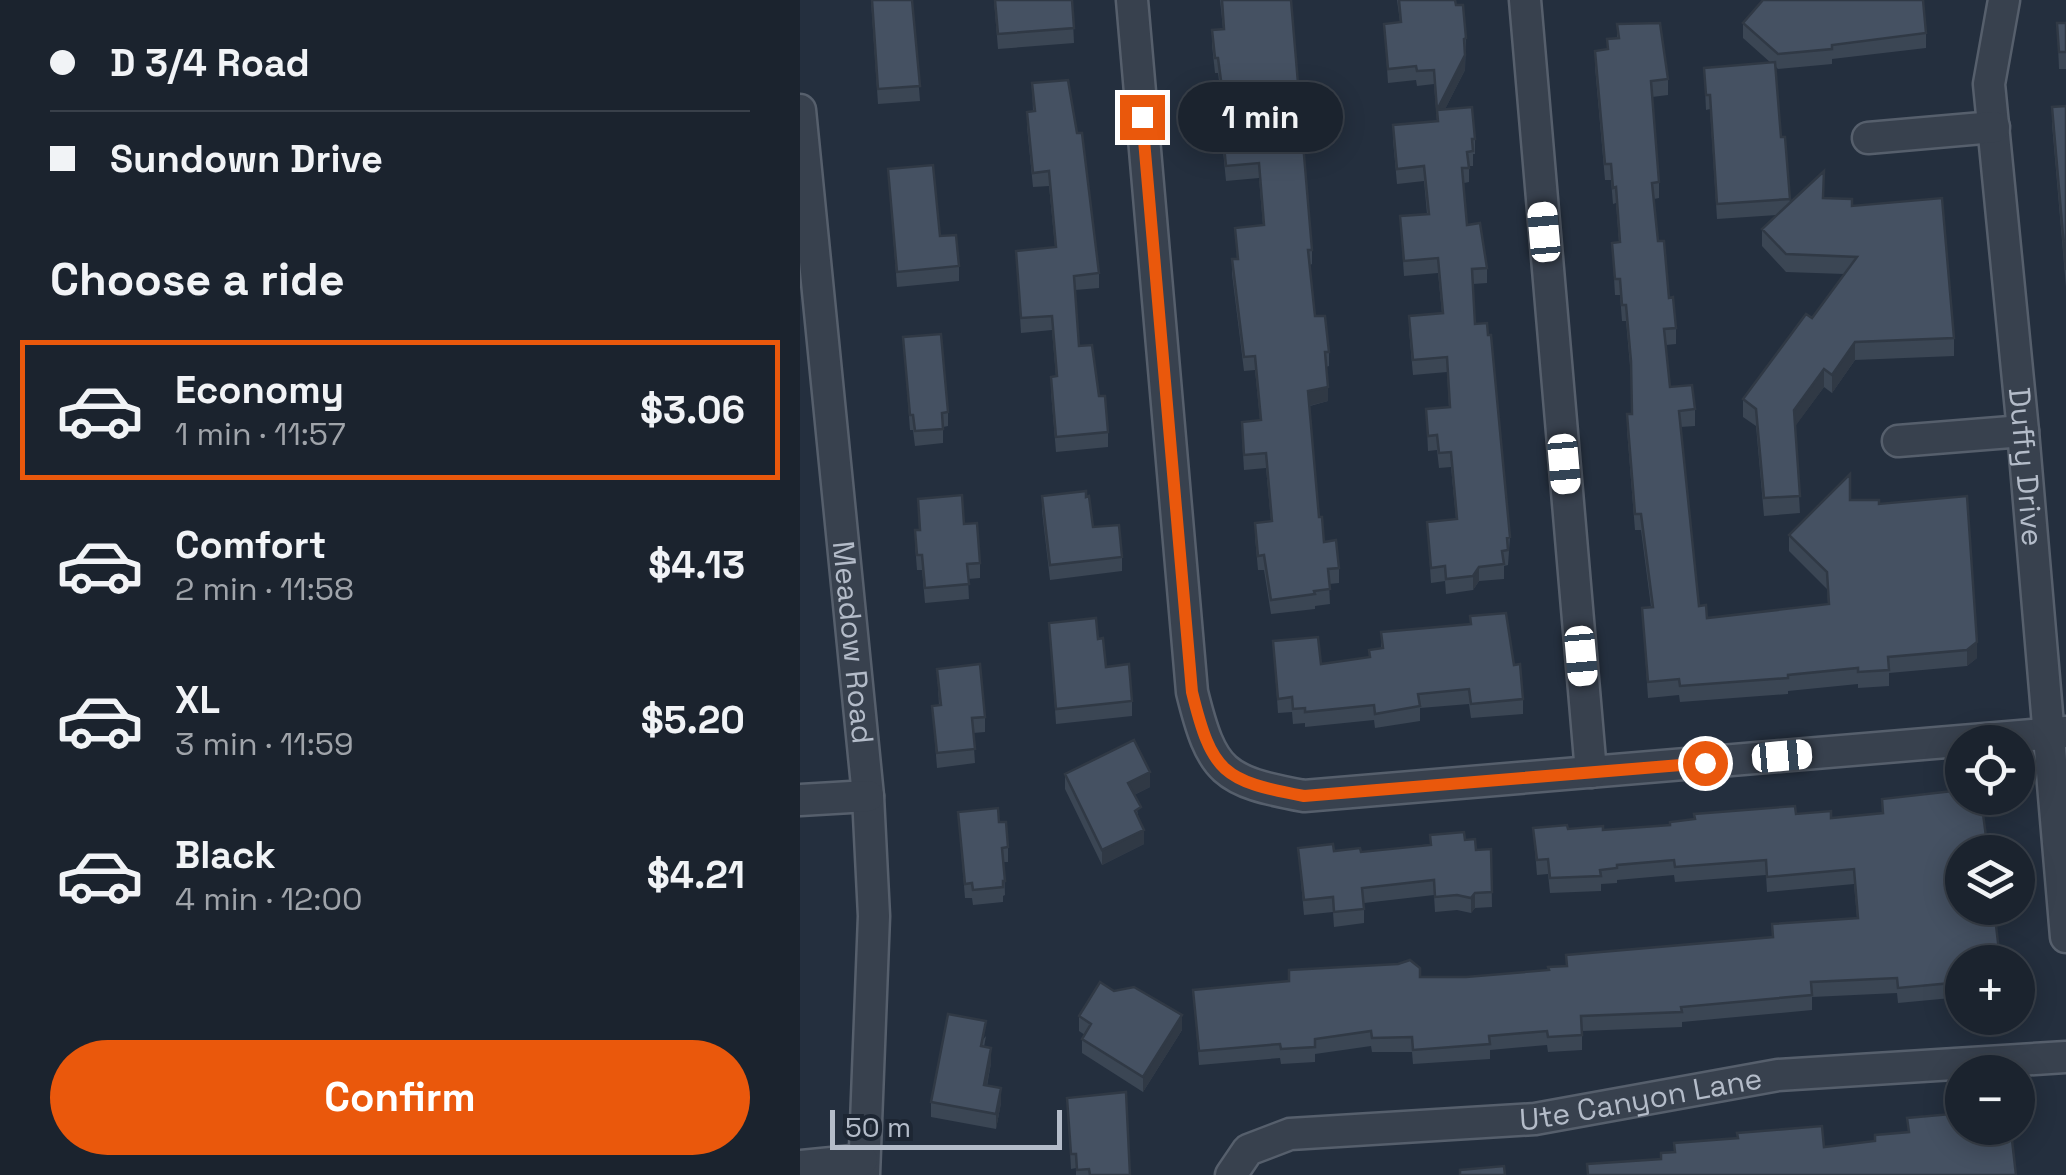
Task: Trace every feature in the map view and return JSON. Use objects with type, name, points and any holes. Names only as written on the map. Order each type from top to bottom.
[{"type":"street","points":[[1132,0],[1192,692],[1203,734],[1221,768],[1256,787],[1304,796],[2058,733]]},
{"type":"street","points":[[1525,0],[1590,772]]},
{"type":"street","name":"Duffy Drive","points":[[2004,0],[1989,84],[2058,733],[2066,938]]},
{"type":"street","name":"Meadow Road","points":[[800,110],[868,796],[874,916],[863,1168]]},
{"type":"street","points":[[1868,138],[1994,127]]},
{"type":"street","points":[[1898,440],[2023,431]]},
{"type":"street","points":[[800,800],[868,796]]},
{"type":"street","name":"Ute Canyon Lane","points":[[1231,1175],[1248,1150],[1290,1134],[1535,1119],[1778,1074],[2066,1057]]},
{"type":"street","points":[[800,1166],[863,1168]]},
{"type":"building","points":[[872,0],[912,0],[920,86],[878,89]]},
{"type":"building","points":[[995,0],[1072,0],[1074,28],[998,34]]},
{"type":"building","points":[[1222,0],[1291,0],[1315,316],[1325,316],[1329,352],[1325,352],[1328,387],[1308,391],[1319,517],[1324,542],[1336,540],[1339,568],[1328,569],[1330,589],[1271,600],[1264,555],[1258,556],[1255,523],[1272,521],[1266,453],[1244,455],[1242,422],[1261,420],[1255,356],[1244,357],[1232,259],[1238,259],[1235,228],[1264,225],[1259,163],[1226,166],[1222,126],[1227,125],[1212,30],[1224,29]]},
{"type":"building","points":[[1399,0],[1455,0],[1456,5],[1463,5],[1465,55],[1437,110],[1434,70],[1417,71],[1416,66],[1388,69],[1384,24],[1401,22]]},
{"type":"building","points":[[1763,0],[1923,0],[1926,33],[1778,54],[1743,23]]},
{"type":"building","points":[[1660,23],[1668,79],[1651,81],[1659,182],[1652,183],[1658,241],[1664,241],[1676,328],[1664,329],[1670,387],[1692,385],[1695,409],[1679,411],[1699,606],[1706,605],[1707,618],[1829,604],[1827,572],[1789,535],[1850,474],[1850,500],[1879,500],[1879,504],[1967,496],[1977,642],[1967,650],[1888,657],[1889,670],[1858,672],[1858,668],[1680,686],[1679,679],[1648,682],[1642,608],[1653,607],[1641,514],[1635,514],[1627,414],[1632,414],[1631,361],[1626,305],[1622,305],[1620,279],[1615,279],[1612,243],[1620,242],[1616,187],[1613,188],[1611,164],[1605,164],[1595,51],[1608,49],[1607,39],[1619,38],[1617,24]]},
{"type":"building","points":[[2057,23],[2066,23],[2066,52],[2059,52]]},
{"type":"building","points":[[1775,62],[1790,199],[1717,204],[1710,95],[1706,95],[1704,68]]},
{"type":"building","points":[[1068,80],[1077,133],[1082,133],[1099,273],[1074,276],[1079,346],[1092,345],[1099,396],[1105,396],[1108,432],[1056,437],[1051,377],[1057,376],[1052,316],[1021,318],[1016,251],[1056,247],[1049,171],[1033,173],[1027,112],[1035,111],[1032,83]]},
{"type":"building","points":[[2066,106],[2066,270],[2052,107]]},
{"type":"building","points":[[1472,107],[1475,139],[1473,151],[1467,152],[1469,168],[1462,168],[1467,225],[1480,223],[1487,268],[1472,269],[1475,324],[1487,323],[1491,335],[1510,537],[1508,550],[1502,551],[1504,564],[1479,567],[1473,576],[1446,579],[1445,566],[1431,568],[1427,522],[1457,519],[1451,452],[1439,453],[1437,435],[1428,436],[1426,409],[1450,407],[1447,357],[1413,360],[1409,316],[1443,313],[1438,258],[1404,261],[1400,216],[1429,214],[1424,166],[1397,169],[1393,125],[1438,121],[1437,110]]},
{"type":"building","points":[[933,165],[940,236],[956,235],[959,266],[897,272],[888,169]]},
{"type":"building","points":[[1824,171],[1823,198],[1852,199],[1852,206],[1942,198],[1954,338],[1855,342],[1832,375],[1824,369],[1794,410],[1800,496],[1764,498],[1756,409],[1743,399],[1806,314],[1812,318],[1857,257],[1786,254],[1762,229]]},
{"type":"building","points":[[941,334],[948,412],[942,413],[943,429],[915,431],[903,337]]},
{"type":"building","points":[[1086,491],[1093,527],[1119,525],[1122,557],[1050,565],[1042,496]]},
{"type":"building","points":[[962,495],[964,524],[977,523],[980,563],[967,564],[969,584],[925,588],[915,530],[920,530],[918,499]]},
{"type":"building","points":[[1506,613],[1514,665],[1520,664],[1523,699],[1471,704],[1469,689],[1418,694],[1420,706],[1375,714],[1374,705],[1305,712],[1305,708],[1293,709],[1292,697],[1278,699],[1273,641],[1318,637],[1321,664],[1370,657],[1369,650],[1383,648],[1381,632],[1471,624],[1470,616]]},
{"type":"building","points":[[1096,618],[1106,667],[1129,664],[1132,701],[1056,709],[1049,623]]},
{"type":"building","points":[[980,664],[985,717],[972,718],[975,749],[937,753],[932,706],[941,705],[937,669]]},
{"type":"building","points":[[1134,740],[1150,772],[1128,783],[1141,807],[1135,811],[1144,830],[1102,850],[1065,774]]},
{"type":"building","points":[[1945,792],[1945,815],[1983,815],[1986,835],[1945,835],[1945,925],[1996,925],[1998,945],[1945,945],[1945,984],[1898,988],[1897,978],[1811,982],[1812,995],[1681,1007],[1682,1012],[1581,1016],[1582,1035],[1548,1037],[1547,1031],[1489,1036],[1490,1044],[1413,1050],[1412,1037],[1372,1038],[1371,1031],[1315,1039],[1315,1047],[1281,1049],[1280,1044],[1199,1051],[1193,990],[1289,981],[1289,970],[1410,960],[1420,968],[1420,977],[1549,970],[1548,967],[1567,966],[1566,955],[1773,937],[1772,924],[1858,918],[1854,869],[1767,877],[1766,860],[1675,867],[1674,860],[1617,865],[1600,870],[1601,876],[1550,878],[1548,859],[1537,860],[1533,828],[1603,826],[1603,830],[1670,825],[1695,819],[1694,814],[1795,806],[1796,814],[1831,811],[1831,818],[1883,813],[1882,799]]},
{"type":"building","points":[[998,808],[999,822],[1006,822],[1008,847],[1002,848],[1005,881],[1003,887],[973,890],[972,883],[965,884],[958,812]]},
{"type":"building","points":[[1464,832],[1465,840],[1475,839],[1476,850],[1491,849],[1492,892],[1475,893],[1471,898],[1435,897],[1434,880],[1362,888],[1364,909],[1334,912],[1333,897],[1304,900],[1298,848],[1333,844],[1334,851],[1360,848],[1361,852],[1431,845],[1430,835]]},
{"type":"building","points":[[1100,982],[1114,991],[1134,987],[1182,1015],[1143,1077],[1082,1039],[1091,1024],[1079,1016]]},
{"type":"building","points":[[948,1014],[986,1021],[981,1046],[991,1048],[984,1085],[1001,1088],[996,1114],[931,1102]]},
{"type":"building","points":[[1126,1092],[1130,1175],[1090,1175],[1089,1169],[1077,1170],[1076,1154],[1071,1154],[1067,1098]]},
{"type":"building","points":[[1945,1115],[1945,1145],[2013,1145],[2016,1175],[1588,1175],[1587,1164],[1661,1159],[1661,1153],[1675,1152],[1674,1143],[1738,1138],[1737,1133],[1822,1126],[1824,1147],[1875,1141],[1875,1135],[1909,1132],[1907,1118]]},
{"type":"building","points":[[1504,1166],[1505,1175],[1460,1175],[1460,1170]]},
{"type":"route","points":[[1142,117],[1192,692],[1203,734],[1221,768],[1256,787],[1304,796],[1705,763]]}]
